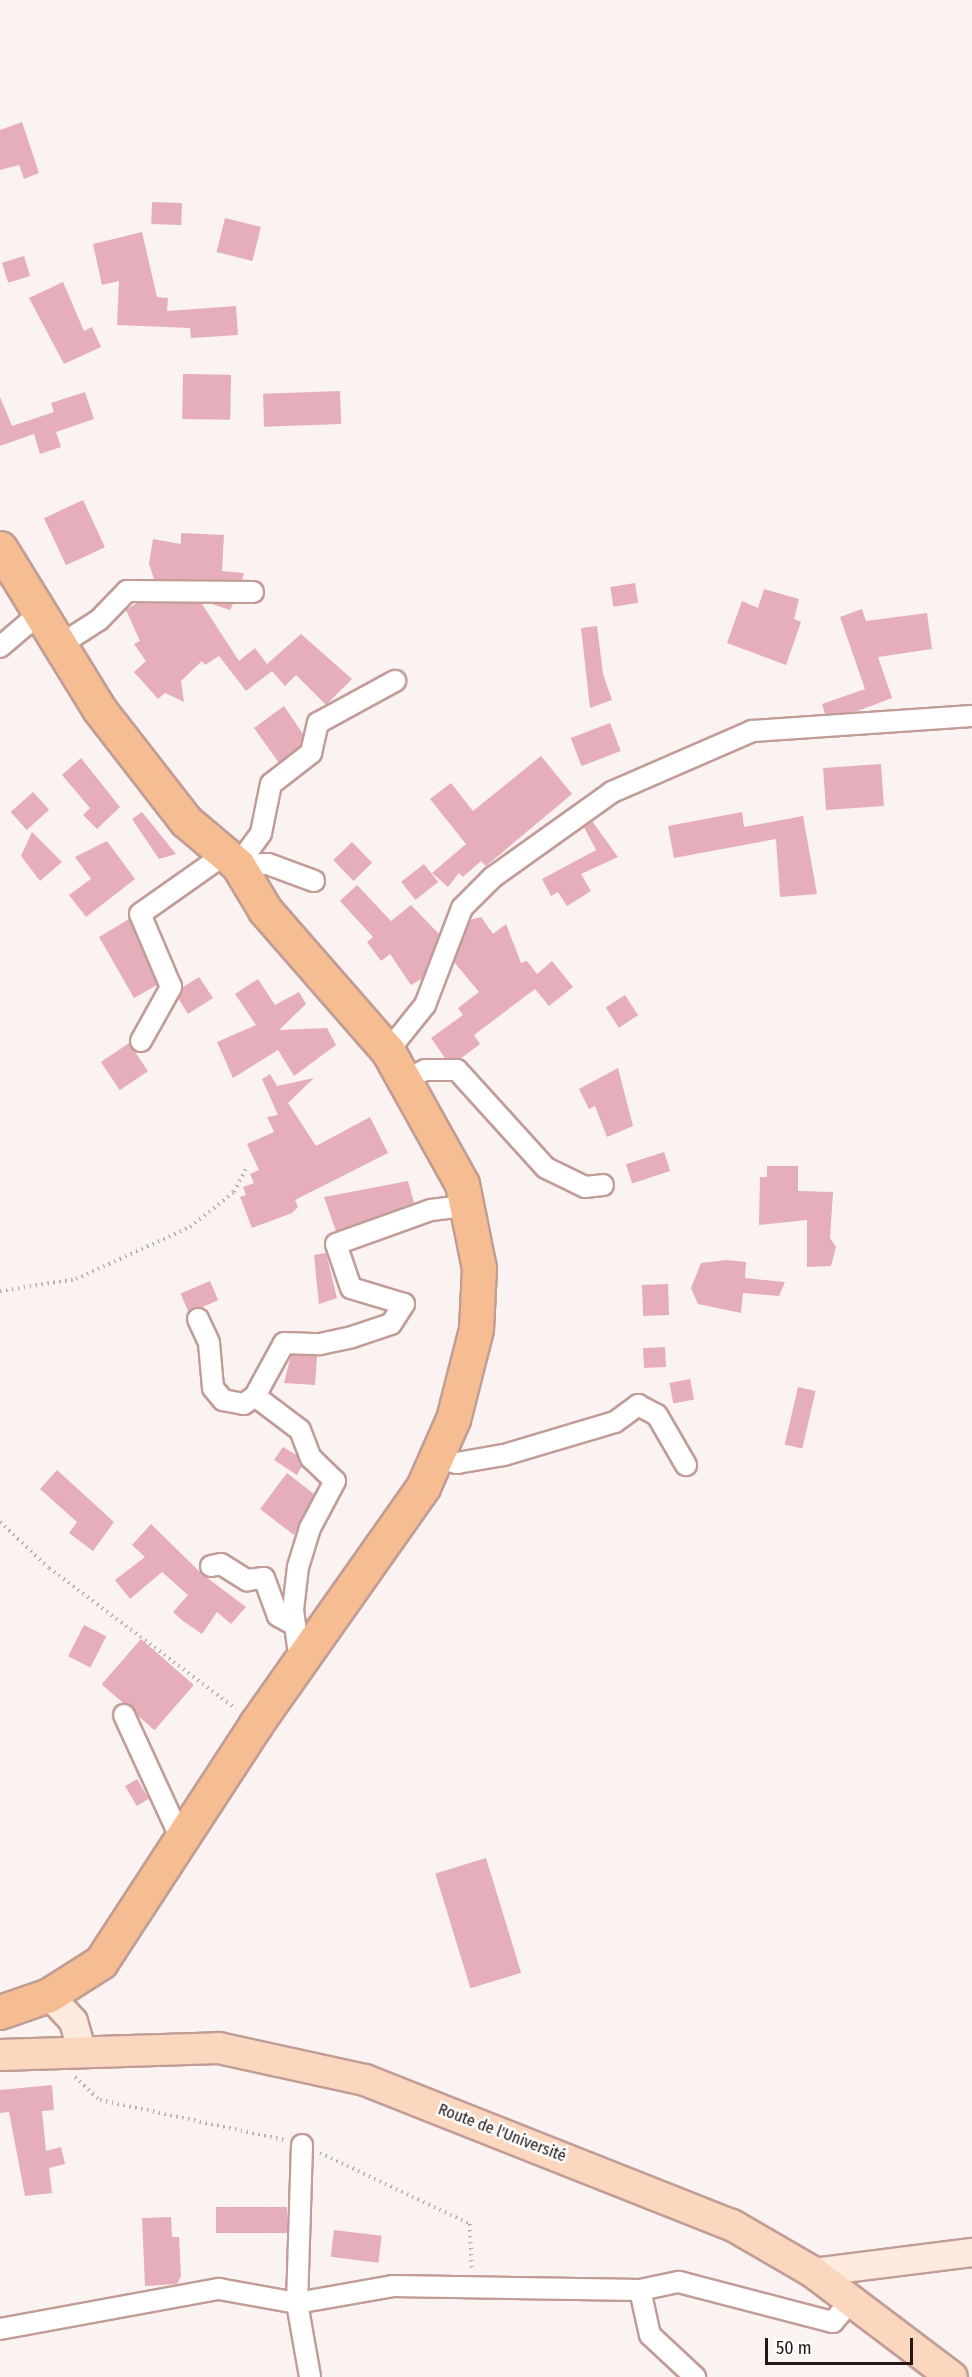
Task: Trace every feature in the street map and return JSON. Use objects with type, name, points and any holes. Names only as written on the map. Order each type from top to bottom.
[{"type":"highway","points":[[0,548],[99,709],[186,821],[232,859],[266,910],[388,1051],[462,1184],[479,1268],[476,1329],[453,1419],[423,1487],[256,1724],[101,1962],[49,1995],[0,2012]]},
{"type":"main road","points":[[49,1995],[73,2021],[81,2052]]},
{"type":"main road","name":"Route de l'Université","points":[[0,2055],[219,2048],[365,2080],[711,2216],[813,2272],[852,2299],[952,2377]]},
{"type":"main road","points":[[813,2272],[972,2252]]},
{"type":"street","points":[[60,645],[99,620],[127,591],[253,592]]},
{"type":"street","points":[[0,647],[40,613]]},
{"type":"street","points":[[141,1041],[171,987],[165,962],[140,914],[232,859],[261,832],[271,784],[311,753],[318,723],[395,681]]},
{"type":"street","points":[[388,1051],[425,1005],[462,908],[493,877],[612,792],[752,731],[972,716]]},
{"type":"street","points":[[232,859],[268,864],[314,881]]},
{"type":"street","points":[[404,1080],[425,1070],[457,1070],[546,1168],[585,1187],[603,1185]]},
{"type":"street","points":[[198,1319],[209,1343],[213,1388],[224,1400],[244,1404],[255,1396],[284,1343],[320,1344],[352,1337],[391,1324],[404,1304],[351,1288],[336,1244],[430,1210],[466,1206]]},
{"type":"street","points":[[255,1396],[300,1430],[311,1458],[335,1481],[310,1528],[298,1568],[295,1625],[300,1662]]},
{"type":"street","points":[[434,1458],[457,1463],[504,1455],[615,1422],[638,1405],[657,1415],[686,1466]]},
{"type":"street","points":[[211,1566],[221,1564],[247,1580],[264,1578],[278,1616],[295,1625]]},
{"type":"street","points":[[124,1715],[181,1839]]},
{"type":"street","points":[[302,2145],[297,2303],[310,2377]]},
{"type":"street","points":[[0,2329],[219,2289],[297,2303],[393,2286],[640,2290],[680,2282],[833,2322],[852,2299]]},
{"type":"street","points":[[640,2290],[650,2335],[695,2377]]},
{"type":"path","points":[[0,1291],[76,1279],[190,1227],[234,1192],[247,1166]]},
{"type":"path","points":[[0,1522],[49,1568],[256,1724]]},
{"type":"building","points":[[22,122],[39,173],[24,179],[19,165],[0,170],[0,130]]},
{"type":"building","points":[[152,202],[182,203],[181,225],[151,224]]},
{"type":"building","points":[[225,218],[261,227],[252,261],[217,252]]},
{"type":"building","points":[[142,232],[157,297],[168,298],[167,311],[236,306],[238,335],[191,338],[190,328],[117,325],[119,281],[102,285],[93,244]]},
{"type":"building","points":[[24,256],[30,276],[8,283],[2,263]]},
{"type":"building","points":[[63,282],[84,331],[92,327],[101,347],[64,364],[29,298]]},
{"type":"building","points":[[183,374],[231,375],[230,420],[182,419]]},
{"type":"building","points":[[340,391],[341,424],[264,427],[263,394]]},
{"type":"building","points":[[85,392],[94,419],[56,432],[61,447],[40,454],[34,434],[0,446],[0,397],[12,426],[54,412],[51,403]]},
{"type":"building","points":[[83,500],[105,547],[66,565],[44,518]]},
{"type":"building","points":[[181,533],[224,535],[222,571],[244,573],[242,580],[154,579],[149,564],[153,539],[181,544]]},
{"type":"building","points":[[635,583],[638,603],[613,607],[610,587]]},
{"type":"building","points":[[764,589],[799,599],[794,619],[801,622],[786,665],[727,643],[742,601],[758,608]]},
{"type":"building","points":[[137,603],[202,604],[239,661],[255,648],[267,664],[301,634],[352,679],[326,705],[296,675],[285,686],[272,671],[246,691],[219,656],[205,665],[202,661],[181,681],[184,702],[165,693],[158,699],[134,672],[146,661],[134,644],[140,641],[126,610]]},
{"type":"building","points":[[212,604],[233,604],[230,610]]},
{"type":"building","points":[[862,609],[866,621],[927,613],[932,649],[878,657],[892,698],[855,712],[825,714],[822,704],[865,689],[840,617]]},
{"type":"building","points":[[597,626],[603,674],[612,700],[590,708],[581,628]]},
{"type":"building","points":[[284,706],[303,734],[300,746],[279,763],[254,728]]},
{"type":"building","points":[[610,723],[621,751],[582,766],[571,738]]},
{"type":"building","points":[[541,756],[572,794],[486,866],[481,861],[463,877],[459,873],[448,887],[432,873],[466,844],[430,799],[451,783],[473,811]]},
{"type":"building","points":[[81,758],[120,807],[97,829],[83,815],[90,808],[62,775]]},
{"type":"building","points":[[881,764],[884,806],[826,810],[823,768]]},
{"type":"building","points":[[33,792],[49,810],[27,830],[11,812]]},
{"type":"building","points":[[142,812],[176,854],[159,859],[132,819]]},
{"type":"building","points":[[742,812],[744,827],[803,816],[817,894],[780,897],[776,839],[674,858],[668,826]]},
{"type":"building","points":[[592,821],[618,857],[581,874],[591,891],[567,906],[558,892],[551,896],[542,879],[596,850],[584,827]]},
{"type":"building","points":[[32,832],[62,862],[40,881],[21,856]]},
{"type":"building","points":[[107,841],[135,879],[86,917],[69,895],[91,879],[75,857]]},
{"type":"building","points":[[352,842],[372,863],[353,881],[333,860]]},
{"type":"building","points":[[424,864],[438,882],[415,900],[401,882]]},
{"type":"building","points":[[357,885],[391,921],[411,905],[439,934],[423,978],[411,985],[390,954],[381,961],[367,942],[373,937],[340,901]]},
{"type":"building","points":[[481,917],[493,934],[506,924],[521,963],[527,961],[537,974],[552,961],[573,987],[549,1006],[535,989],[474,1035],[480,1044],[460,1059],[445,1058],[431,1038],[463,1015],[458,1008],[479,992],[454,962],[470,920]]},
{"type":"building","points":[[129,919],[157,985],[134,998],[99,937]]},
{"type":"building","points":[[199,977],[213,998],[188,1014],[178,998],[183,987]]},
{"type":"building","points":[[258,979],[275,1005],[299,992],[306,1004],[279,1030],[327,1028],[336,1045],[294,1076],[278,1050],[233,1078],[217,1042],[256,1025],[235,994]]},
{"type":"building","points":[[625,995],[638,1015],[619,1028],[606,1008]]},
{"type":"building","points":[[129,1043],[148,1071],[120,1090],[101,1062]]},
{"type":"building","points":[[618,1068],[633,1126],[607,1137],[595,1106],[589,1109],[579,1089]]},
{"type":"building","points":[[270,1074],[277,1086],[314,1078],[288,1103],[316,1146],[370,1117],[388,1153],[295,1200],[298,1207],[292,1213],[252,1228],[240,1197],[246,1195],[243,1187],[254,1183],[250,1174],[259,1170],[247,1144],[274,1132],[267,1117],[278,1115],[262,1079]]},
{"type":"building","points":[[664,1152],[670,1171],[632,1183],[626,1164]]},
{"type":"building","points":[[767,1166],[798,1166],[798,1191],[833,1192],[830,1238],[836,1247],[831,1266],[807,1267],[807,1220],[759,1225],[760,1177],[767,1177]]},
{"type":"building","points":[[408,1181],[414,1203],[336,1231],[324,1197]]},
{"type":"building","points":[[326,1253],[337,1298],[319,1304],[314,1255]]},
{"type":"building","points":[[727,1260],[746,1262],[745,1278],[785,1282],[779,1296],[743,1293],[741,1313],[698,1304],[691,1288],[701,1263]]},
{"type":"building","points":[[210,1281],[218,1300],[189,1313],[181,1294]]},
{"type":"building","points":[[668,1284],[669,1315],[643,1316],[642,1285]]},
{"type":"building","points":[[665,1347],[666,1367],[644,1368],[643,1348]]},
{"type":"building","points":[[291,1355],[317,1356],[315,1385],[284,1383]]},
{"type":"building","points":[[690,1379],[694,1400],[673,1404],[669,1383]]},
{"type":"building","points":[[798,1387],[816,1391],[802,1449],[785,1444]]},
{"type":"building","points":[[283,1447],[298,1456],[302,1466],[297,1475],[274,1460]]},
{"type":"building","points":[[57,1470],[114,1522],[93,1551],[69,1533],[77,1522],[40,1489]]},
{"type":"building","points":[[287,1473],[314,1494],[294,1535],[260,1509]]},
{"type":"building","points":[[151,1524],[202,1574],[246,1607],[231,1624],[217,1612],[202,1634],[183,1621],[173,1612],[188,1595],[162,1572],[130,1599],[115,1580],[145,1557],[132,1545]]},
{"type":"building","points":[[84,1625],[106,1636],[90,1668],[68,1656]]},
{"type":"building","points":[[141,1639],[194,1685],[154,1730],[102,1684]]},
{"type":"building","points":[[137,1779],[149,1799],[137,1806],[125,1786]]},
{"type":"building","points":[[486,1858],[521,1973],[470,1988],[435,1873]]},
{"type":"building","points":[[52,2085],[54,2110],[42,2111],[46,2151],[61,2147],[65,2164],[49,2168],[52,2193],[25,2196],[9,2112],[0,2113],[0,2090]]},
{"type":"building","points":[[216,2207],[287,2207],[287,2233],[216,2233]]},
{"type":"building","points":[[171,2217],[172,2237],[179,2237],[181,2276],[177,2284],[145,2286],[142,2218]]},
{"type":"building","points":[[334,2230],[382,2236],[378,2263],[331,2257]]}]
